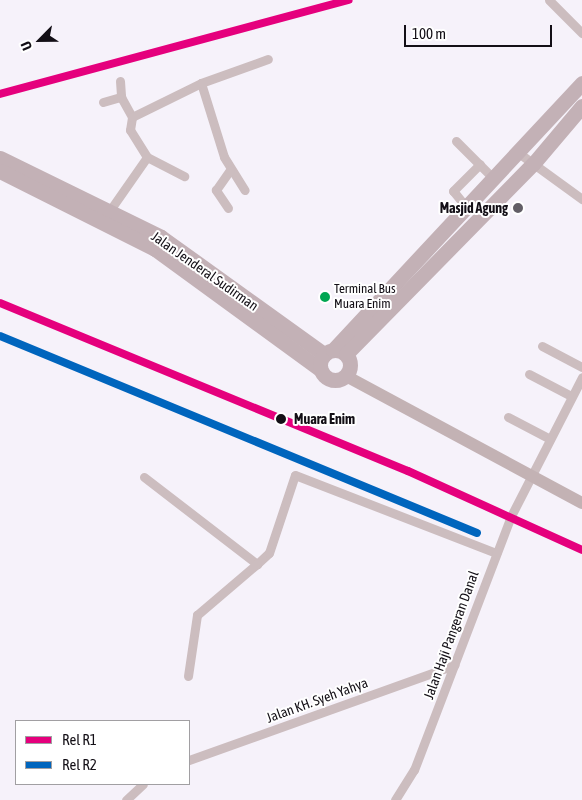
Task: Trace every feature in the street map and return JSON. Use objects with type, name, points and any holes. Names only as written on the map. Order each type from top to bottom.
[{"type":"highway","points":[[321,370],[467,208],[520,154],[582,83]]},
{"type":"highway","points":[[335,353],[533,164],[582,106]]},
{"type":"highway","name":"Jalan Jenderal Sudirman","points":[[3,163],[161,237],[335,353]]},
{"type":"highway","name":"Jalan Jenderal Sudirman","points":[[3,163],[155,249],[332,380],[346,376]]},
{"type":"highway","points":[[335,353],[350,361],[346,376]]},
{"type":"main road","points":[[346,376],[529,477],[582,503]]},
{"type":"street","points":[[549,0],[582,33]]},
{"type":"street","points":[[132,117],[201,83],[268,59]]},
{"type":"street","points":[[120,81],[121,97],[132,117],[130,130],[147,157],[184,176]]},
{"type":"street","points":[[201,83],[230,170],[245,190]]},
{"type":"street","points":[[103,102],[121,97]]},
{"type":"street","points":[[456,141],[495,180]]},
{"type":"street","points":[[520,154],[582,199]]},
{"type":"street","points":[[108,213],[147,157]]},
{"type":"street","points":[[467,208],[453,191],[480,164]]},
{"type":"street","points":[[228,208],[216,190],[230,170]]},
{"type":"street","points":[[542,346],[582,366]]},
{"type":"street","points":[[529,374],[571,396]]},
{"type":"street","name":"Jalan Haji Pangeran Danal","points":[[396,800],[414,770],[496,553],[529,477],[582,377]]},
{"type":"street","points":[[508,417],[550,439]]},
{"type":"street","points":[[188,676],[197,615],[268,553],[294,475],[496,553]]},
{"type":"street","points":[[144,478],[257,564]]},
{"type":"street","name":"Jalan KH. Syeh Yahya","points":[[190,760],[455,665]]},
{"type":"street","points":[[126,800],[142,785]]},
{"type":"rail line","name":"R1","points":[[0,94],[349,0]]},
{"type":"rail line","name":"R1","points":[[0,303],[408,471],[582,550]]},
{"type":"rail line","name":"R2","points":[[0,336],[477,533]]},
{"type":"place","name":"Masjid Agung","points":[[518,208]]},
{"type":"place","name":"Terminal Bus Muara Enim","points":[[325,297]]},
{"type":"place","name":"Muara Enim","points":[[281,419]]}]
